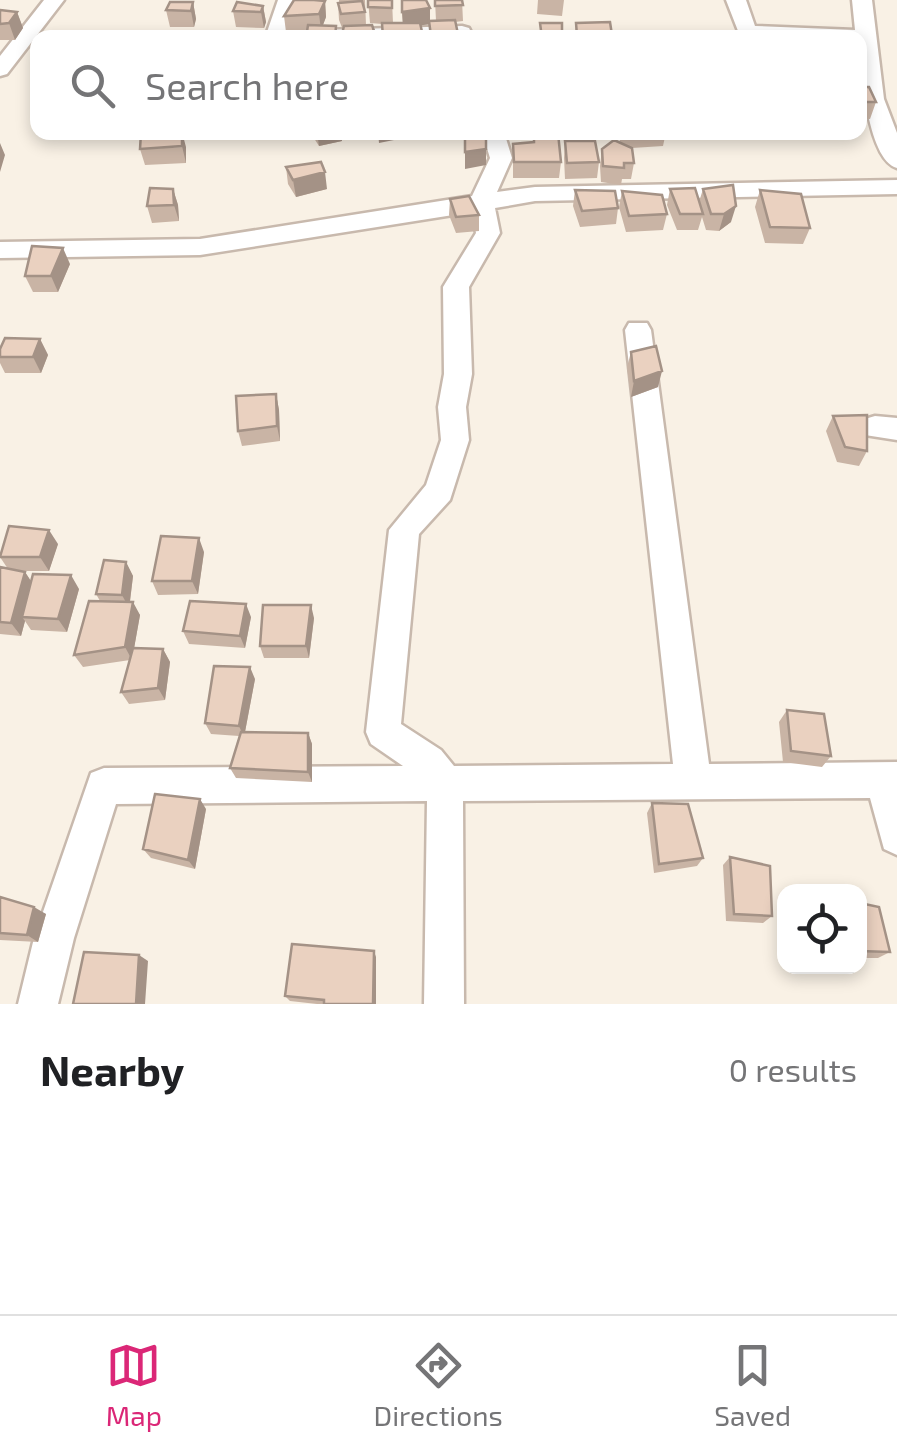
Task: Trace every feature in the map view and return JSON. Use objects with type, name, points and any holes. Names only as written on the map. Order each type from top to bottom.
[{"type":"street","points":[[31,30],[54,0]]},
{"type":"street","points":[[277,30],[288,0]]},
{"type":"street","points":[[736,0],[746,30]]},
{"type":"street","points":[[862,0],[865,30]]},
{"type":"street","points":[[0,70],[30,31]]},
{"type":"street","points":[[867,45],[873,99],[897,162]]},
{"type":"street","points":[[444,1004],[445,784],[428,762],[384,732],[384,714],[404,530],[439,492],[456,440],[452,407],[458,374],[456,288],[488,232],[482,200],[501,158],[495,140]]},
{"type":"street","points":[[0,250],[200,246],[535,194],[897,187]]},
{"type":"street","points":[[638,330],[693,781]]},
{"type":"street","points":[[38,1004],[54,938],[104,786],[890,780],[897,836]]},
{"type":"building","points":[[294,0],[325,1],[319,14],[284,16]]},
{"type":"building","points":[[368,0],[392,0],[392,8],[368,7]]},
{"type":"building","points":[[402,0],[426,0],[430,8],[402,12]]},
{"type":"building","points":[[435,0],[462,0],[463,5],[435,6]]},
{"type":"building","points":[[362,1],[365,12],[341,14],[338,3]]},
{"type":"building","points":[[170,2],[193,2],[191,11],[166,10]]},
{"type":"building","points":[[237,2],[263,6],[261,12],[233,11]]},
{"type":"building","points":[[0,10],[17,12],[9,23],[0,24]]},
{"type":"building","points":[[455,20],[457,30],[430,30],[429,21]]},
{"type":"building","points":[[610,22],[611,30],[577,30],[576,23]]},
{"type":"building","points":[[382,23],[420,23],[422,30],[382,30]]},
{"type":"building","points":[[540,23],[562,23],[562,30],[541,30]]},
{"type":"building","points":[[308,25],[336,26],[336,30],[307,30]]},
{"type":"building","points":[[372,25],[374,30],[343,30],[344,26]]},
{"type":"building","points":[[867,87],[869,87],[876,102],[867,102]]},
{"type":"building","points":[[141,140],[182,140],[182,146],[140,149]]},
{"type":"building","points":[[465,140],[486,140],[486,149],[465,152]]},
{"type":"building","points":[[559,140],[561,162],[514,162],[513,144]]},
{"type":"building","points":[[614,140],[632,148],[634,163],[624,163],[624,168],[603,166],[602,149]]},
{"type":"building","points":[[565,141],[595,141],[599,162],[567,163]]},
{"type":"building","points":[[321,162],[325,172],[293,180],[286,167]]},
{"type":"building","points":[[733,185],[736,206],[724,214],[711,214],[703,189]]},
{"type":"building","points":[[150,188],[173,189],[174,205],[147,206]]},
{"type":"building","points":[[695,188],[703,214],[680,214],[670,189]]},
{"type":"building","points":[[575,190],[615,191],[618,208],[582,211]]},
{"type":"building","points":[[760,190],[801,194],[810,228],[770,227]]},
{"type":"building","points":[[622,191],[662,195],[667,214],[629,216]]},
{"type":"building","points":[[469,196],[479,215],[456,217],[450,199]]},
{"type":"building","points":[[32,246],[63,248],[51,276],[25,276]]},
{"type":"building","points":[[5,338],[40,339],[33,357],[0,357]]},
{"type":"building","points":[[656,346],[662,371],[634,381],[631,352]]},
{"type":"building","points":[[276,394],[277,426],[238,431],[236,396]]},
{"type":"building","points":[[867,415],[867,451],[845,447],[833,416]]},
{"type":"building","points":[[9,526],[49,530],[40,557],[0,557]]},
{"type":"building","points":[[161,536],[199,538],[192,581],[152,581]]},
{"type":"building","points":[[104,560],[126,562],[122,595],[96,594]]},
{"type":"building","points":[[0,567],[25,572],[11,623],[0,622]]},
{"type":"building","points":[[33,574],[71,575],[58,619],[22,617]]},
{"type":"building","points":[[89,601],[133,602],[125,647],[74,655]]},
{"type":"building","points":[[190,601],[246,604],[240,636],[183,631]]},
{"type":"building","points":[[263,605],[311,605],[306,646],[260,646]]},
{"type":"building","points":[[133,648],[163,649],[158,688],[121,692]]},
{"type":"building","points":[[214,666],[250,667],[239,726],[205,723]]},
{"type":"building","points":[[787,710],[824,714],[831,756],[791,751]]},
{"type":"building","points":[[241,732],[308,733],[308,772],[230,768]]},
{"type":"building","points":[[155,794],[200,799],[188,860],[143,849]]},
{"type":"building","points":[[652,803],[688,804],[703,858],[659,864]]},
{"type":"building","points":[[730,857],[770,866],[772,916],[734,914]]},
{"type":"building","points":[[0,897],[34,907],[27,935],[0,933]]},
{"type":"building","points":[[867,904],[879,907],[890,952],[867,951]]},
{"type":"building","points":[[292,944],[374,951],[373,1004],[324,1004],[324,1000],[285,996]]},
{"type":"building","points":[[84,952],[139,955],[136,1004],[73,1004]]}]
